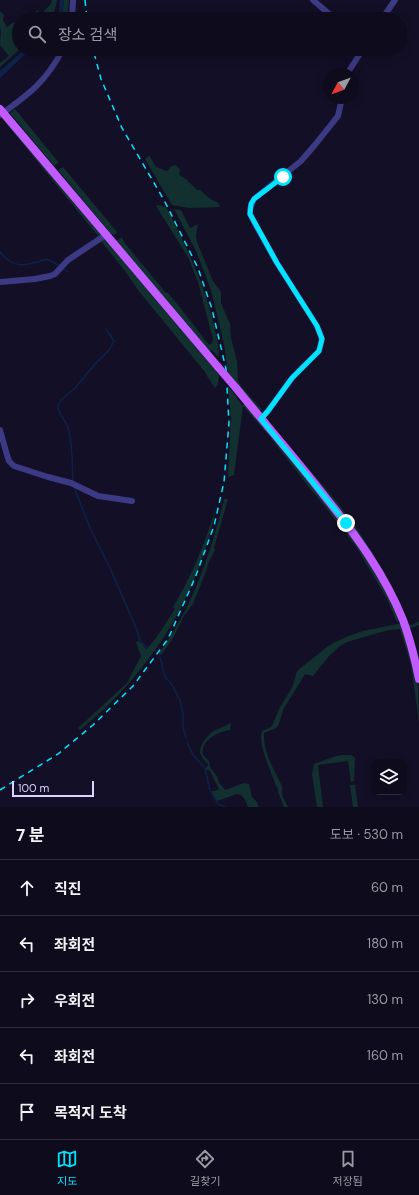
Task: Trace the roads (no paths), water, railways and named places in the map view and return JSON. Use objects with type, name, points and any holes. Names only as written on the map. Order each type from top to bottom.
[{"type":"main road","points":[[1,112],[236,388],[346,523],[374,565],[403,621],[412,649],[419,679]]},
{"type":"street","points":[[72,12],[73,0]]},
{"type":"street","points":[[313,0],[327,12]]},
{"type":"street","points":[[387,12],[395,0]]},
{"type":"street","points":[[1,112],[28,95],[43,80],[59,56]]},
{"type":"street","points":[[351,68],[359,56]]},
{"type":"street","points":[[261,419],[292,378],[319,351],[322,339],[317,326],[277,263],[254,222],[250,214],[250,209],[254,199],[301,161],[314,146],[338,116],[341,104]]},
{"type":"street","points":[[0,282],[50,276],[68,260],[106,234]]},
{"type":"street","points":[[0,430],[9,461],[14,466],[71,483],[98,496],[132,501]]},
{"type":"water","points":[[60,0],[64,0],[63,12],[59,12]]},
{"type":"water","points":[[17,56],[24,56],[0,78],[0,71]]},
{"type":"waterway","points":[[0,252],[11,262],[16,264],[22,265],[47,259],[58,265]]},
{"type":"waterway","points":[[64,269],[68,272]]},
{"type":"waterway","points":[[73,482],[70,434],[59,411],[58,405],[109,350],[114,341],[106,329]]},
{"type":"waterway","points":[[74,487],[90,528],[110,568],[137,630],[140,641],[147,648]]},
{"type":"waterway","points":[[160,657],[164,674],[180,700],[183,714],[183,727],[186,738]]},
{"type":"waterway","points":[[187,742],[193,755],[205,768],[210,790],[218,804],[225,807]]},
{"type":"railway","points":[[85,0],[86,12]]},
{"type":"railway","points":[[0,790],[58,754],[93,725],[133,686],[168,639],[195,578],[214,526],[224,482],[229,423],[226,369],[212,309],[198,268],[164,200],[122,128],[101,79],[95,56]]}]
